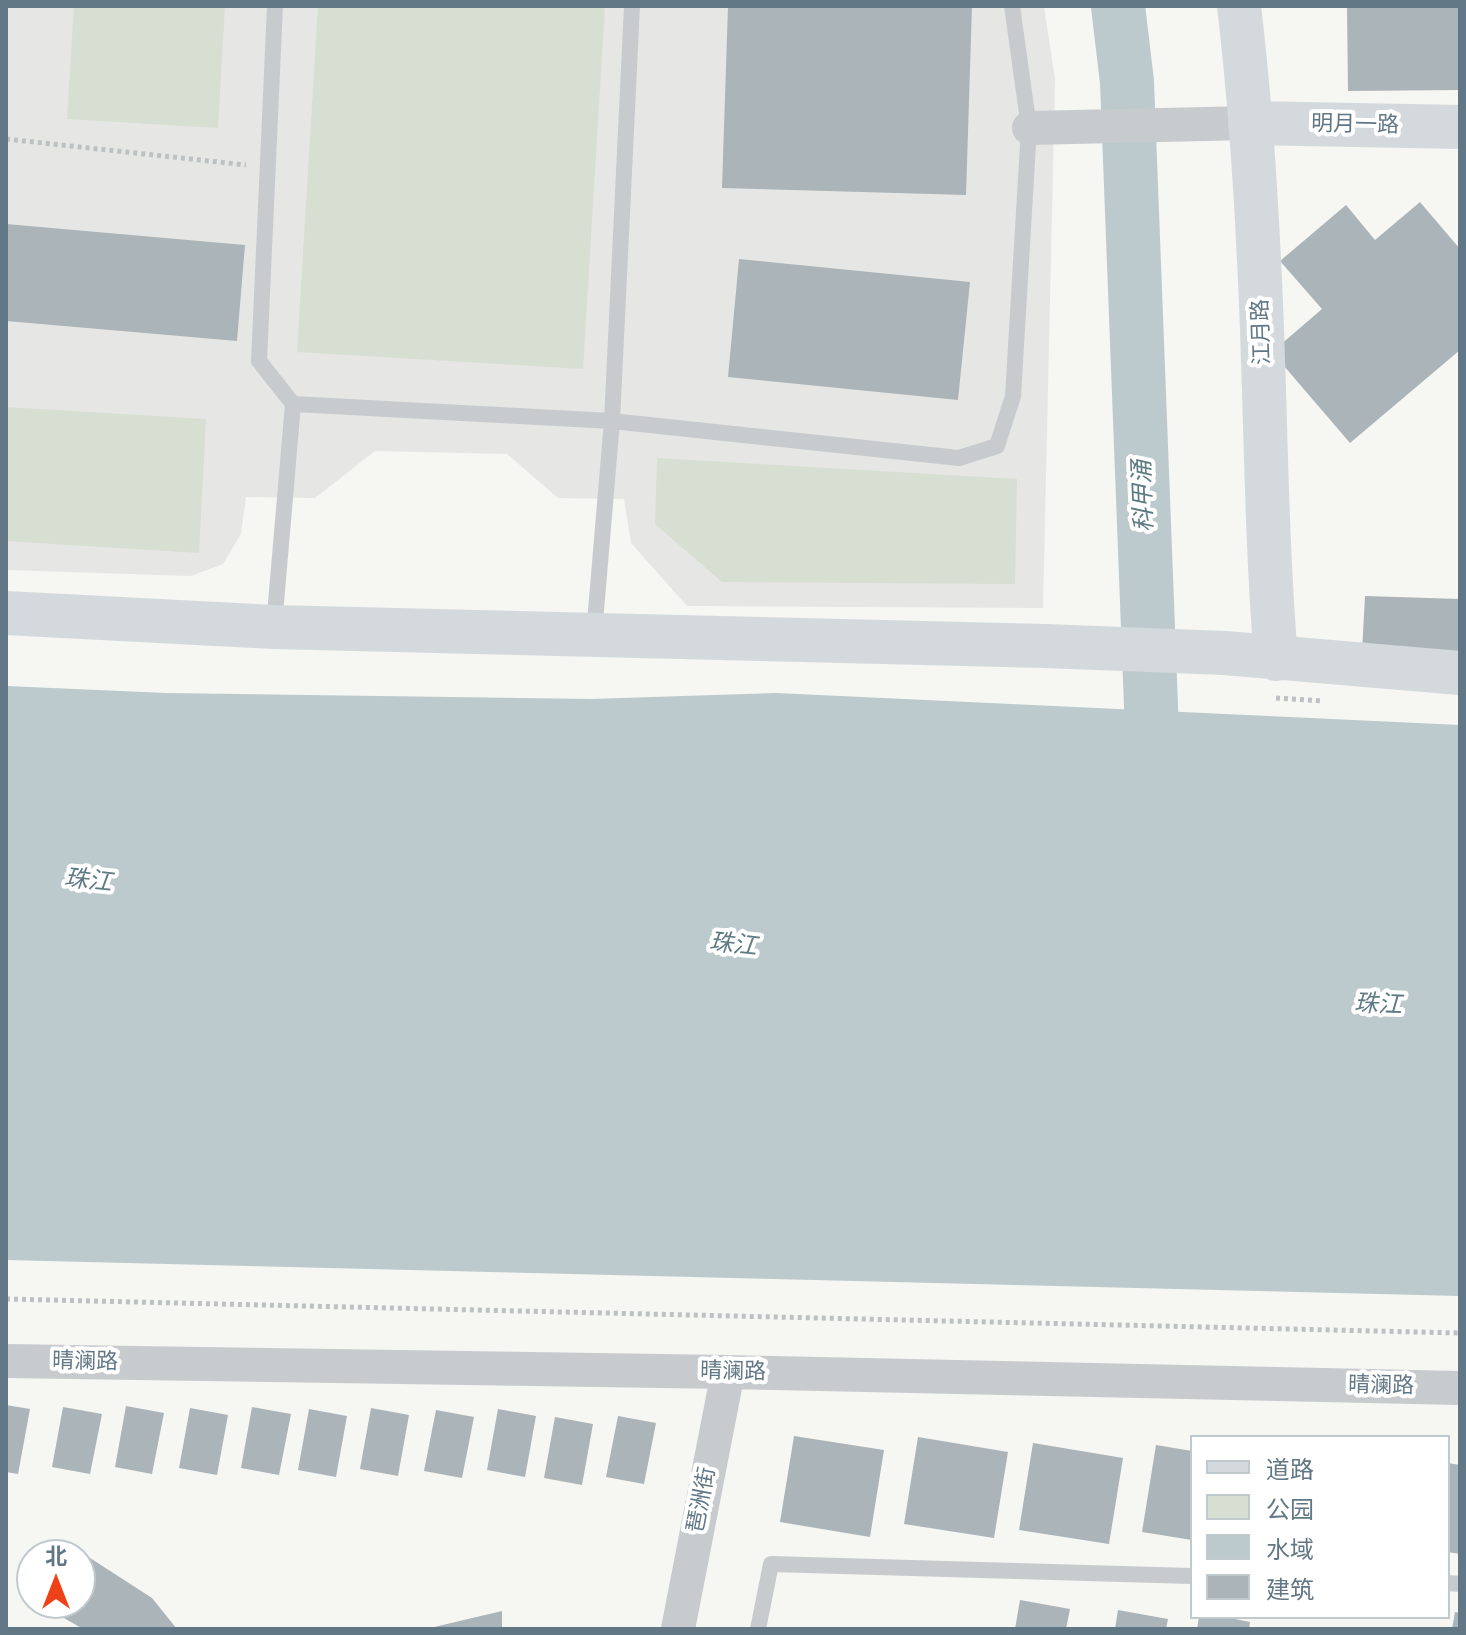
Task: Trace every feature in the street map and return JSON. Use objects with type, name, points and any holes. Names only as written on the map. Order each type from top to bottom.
[{"type":"street","name":"江月路","points":[[1239,6],[1259,258],[1271,599],[1276,659]]},
{"type":"street","points":[[1029,128],[1250,123]]},
{"type":"street","name":"明月一路","points":[[1250,123],[1460,127]]},
{"type":"street","points":[[6,613],[274,627],[1225,653],[1460,673]]},
{"type":"street","name":"晴澜路","points":[[6,1361],[728,1372],[1460,1388]]},
{"type":"street","name":"琶洲街","points":[[678,1629],[728,1372]]},
{"type":"lane","points":[[274,627],[293,404],[259,361],[275,6]]},
{"type":"lane","points":[[594,636],[612,421],[632,6]]},
{"type":"lane","points":[[293,404],[612,421],[959,458],[997,446],[1013,396],[1029,128],[1012,6]]},
{"type":"lane","points":[[758,1629],[771,1564],[1190,1576]]},
{"type":"path","points":[[6,139],[267,167]]},
{"type":"path","points":[[6,1299],[1460,1333]]},
{"type":"shaded area","points":[[6,6],[1044,6],[1055,80],[1043,608],[687,606],[631,543],[624,499],[558,498],[507,454],[375,451],[315,498],[246,497],[241,534],[223,564],[191,576],[6,570]]},
{"type":"green space","points":[[74,6],[225,6],[218,128],[67,119]]},
{"type":"green space","points":[[318,6],[605,6],[583,369],[297,352]]},
{"type":"green space","points":[[6,407],[206,419],[199,553],[6,541]]},
{"type":"green space","points":[[657,458],[1017,479],[1015,584],[722,582],[655,524]]},
{"type":"water","name":"珠江","points":[[6,686],[166,693],[591,699],[776,693],[1460,725],[1460,1296],[6,1260]]},
{"type":"building","points":[[728,6],[972,6],[966,195],[722,188]]},
{"type":"building","points":[[1347,6],[1460,6],[1460,90],[1348,91]]},
{"type":"building","points":[[1420,202],[1460,249],[1460,350],[1350,443],[1272,352],[1322,309],[1280,261],[1346,205],[1375,240]]},
{"type":"building","points":[[6,224],[245,245],[237,341],[6,321]]},
{"type":"building","points":[[739,259],[970,282],[958,400],[728,377]]},
{"type":"building","points":[[1365,596],[1460,599],[1460,656],[1362,652]]},
{"type":"building","points":[[6,1405],[30,1409],[18,1474],[6,1472]]},
{"type":"building","points":[[126,1406],[164,1413],[152,1474],[115,1467]]},
{"type":"building","points":[[63,1407],[102,1414],[90,1474],[52,1467]]},
{"type":"building","points":[[252,1407],[291,1414],[279,1475],[241,1468]]},
{"type":"building","points":[[190,1408],[228,1415],[217,1475],[179,1468]]},
{"type":"building","points":[[371,1408],[409,1415],[398,1476],[360,1469]]},
{"type":"building","points":[[309,1409],[347,1416],[336,1477],[298,1470]]},
{"type":"building","points":[[498,1409],[536,1416],[525,1477],[487,1470]]},
{"type":"building","points":[[436,1410],[474,1417],[462,1478],[424,1471]]},
{"type":"building","points":[[618,1416],[656,1423],[644,1484],[606,1477]]},
{"type":"building","points":[[555,1417],[593,1424],[582,1485],[544,1478]]},
{"type":"building","points":[[794,1436],[884,1450],[870,1537],[780,1522]]},
{"type":"building","points":[[918,1437],[1008,1452],[994,1538],[904,1524]]},
{"type":"building","points":[[1033,1443],[1123,1458],[1109,1544],[1019,1530]]},
{"type":"building","points":[[1156,1445],[1190,1451],[1190,1540],[1142,1532]]},
{"type":"building","points":[[1450,1463],[1460,1465],[1460,1554],[1450,1552]]},
{"type":"building","points":[[96,1562],[152,1598],[177,1629],[83,1629],[66,1619],[96,1619]]},
{"type":"building","points":[[1020,1600],[1070,1609],[1066,1629],[1015,1629]]},
{"type":"building","points":[[1118,1610],[1168,1619],[1166,1629],[1115,1629]]},
{"type":"building","points":[[502,1611],[502,1629],[430,1629],[430,1628]]},
{"type":"building","points":[[1455,1612],[1460,1613],[1460,1629],[1452,1629]]},
{"type":"building","points":[[1199,1619],[1250,1622],[1249,1629],[1197,1629]]},
{"type":"waterway","name":"科甲涌","points":[[1118,6],[1127,82],[1154,784]]}]
